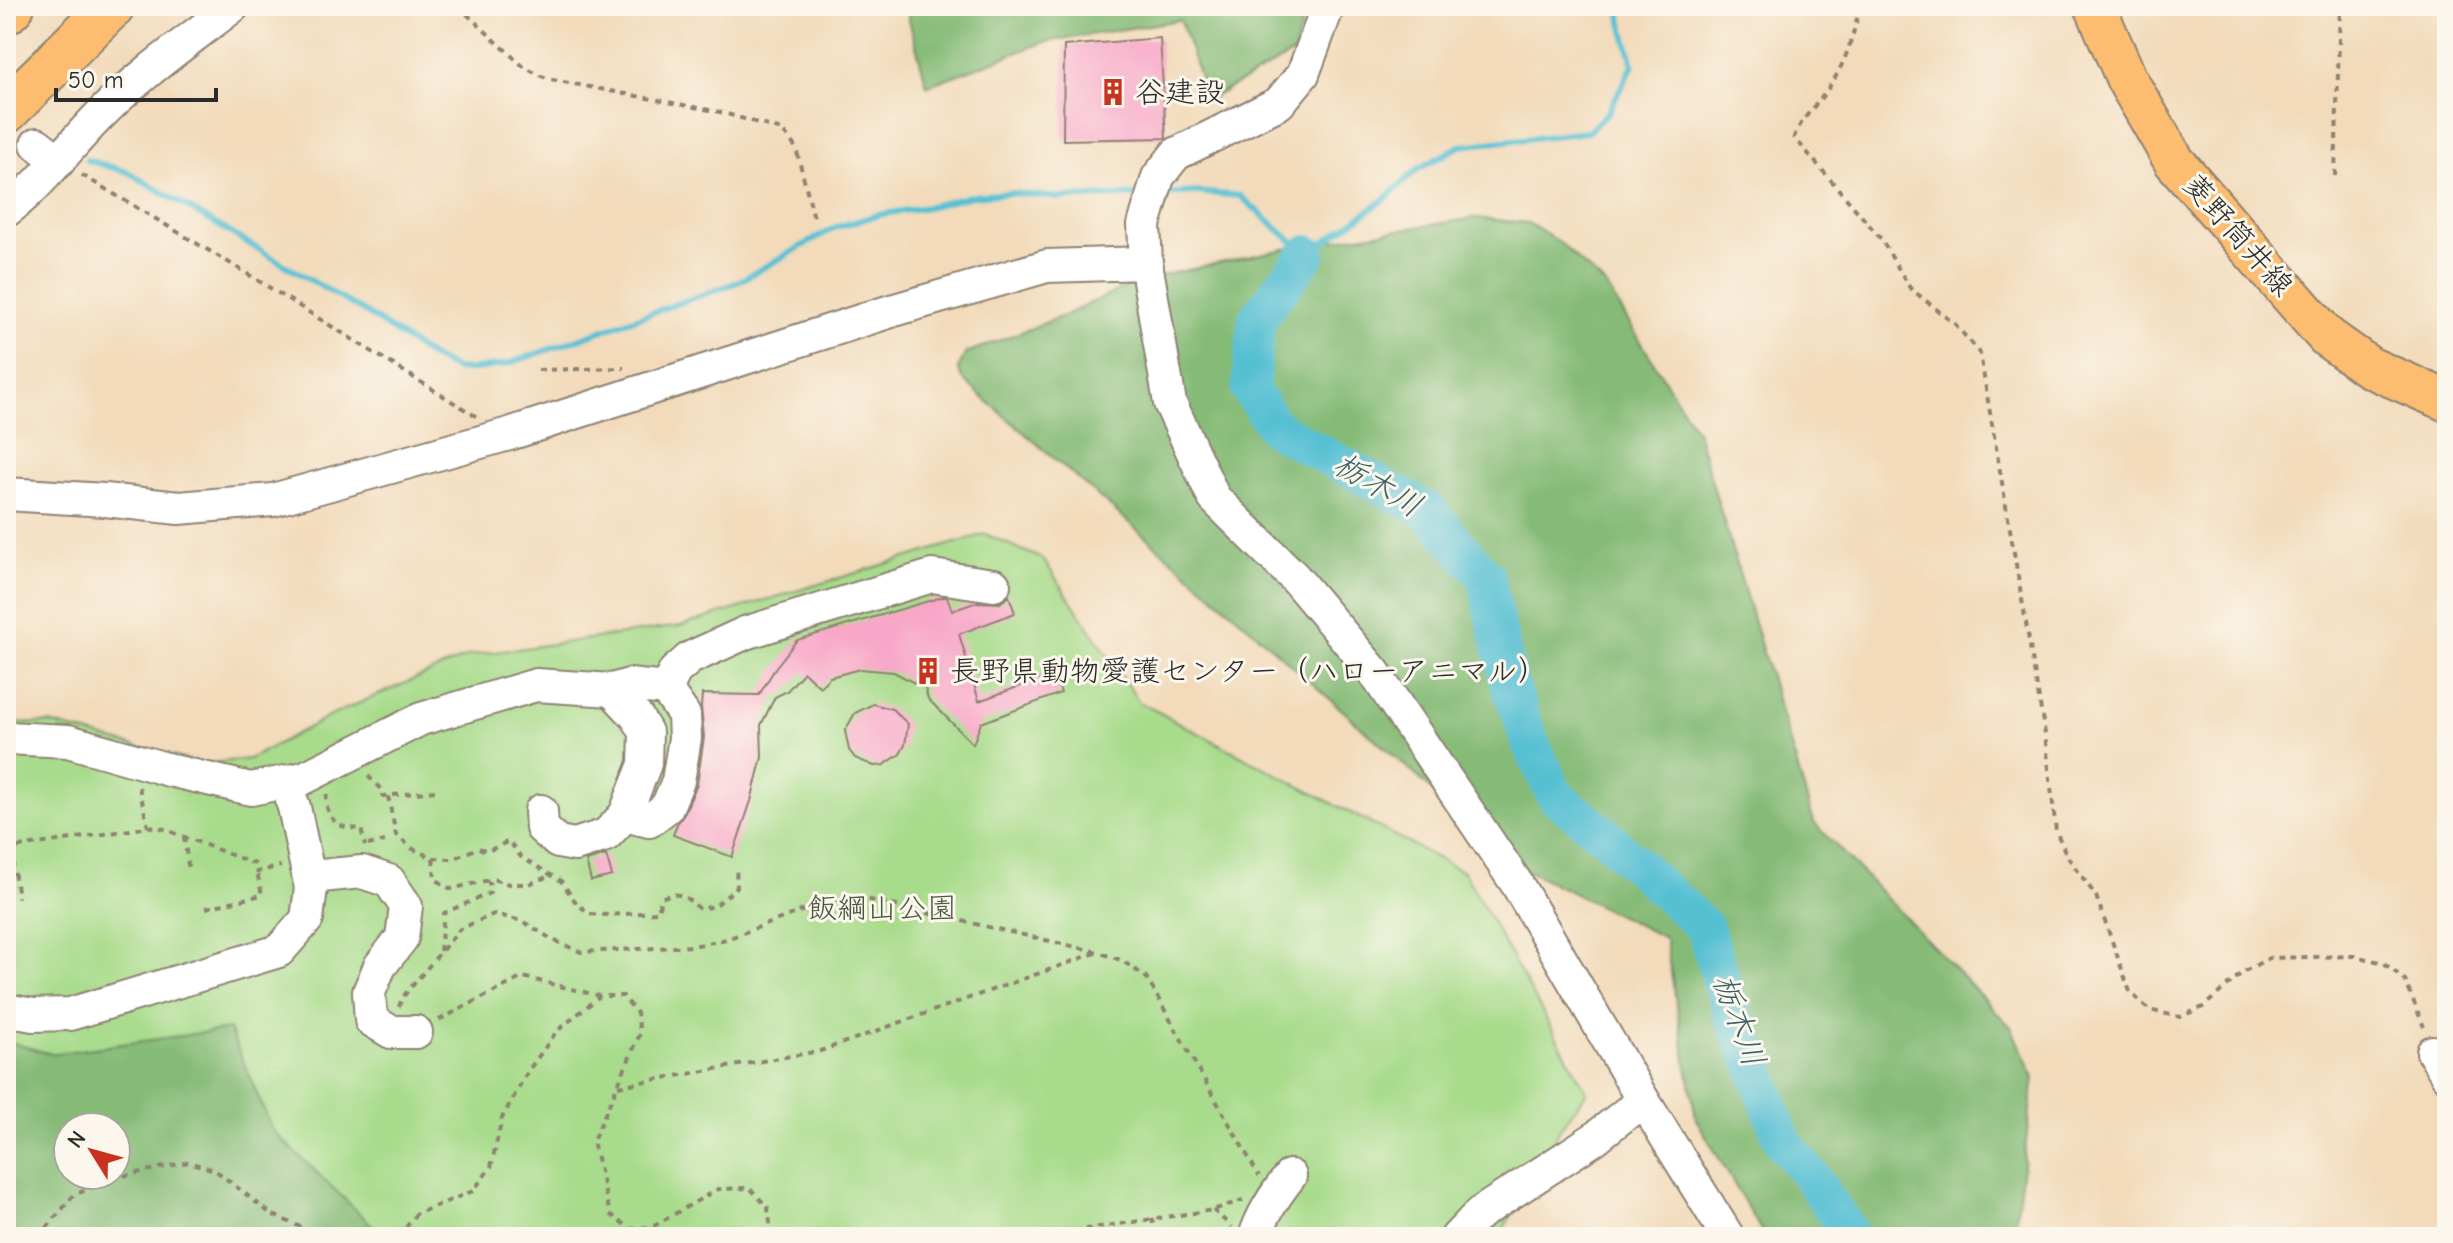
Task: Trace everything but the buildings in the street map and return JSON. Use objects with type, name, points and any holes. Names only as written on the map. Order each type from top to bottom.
[{"type":"highway","points":[[6,12],[12,6]]},
{"type":"highway","points":[[6,111],[112,6]]},
{"type":"main road","name":"菱野筒井線","points":[[2095,6],[2127,80],[2174,161],[2327,337],[2369,367],[2447,401]]},
{"type":"street","points":[[6,211],[23,198],[48,152],[100,115],[152,69],[233,6]]},
{"type":"street","points":[[1328,6],[1303,74],[1279,103],[1176,154],[1158,177],[1144,225],[1146,263],[1170,403],[1214,498],[1295,578],[1374,672],[1517,884],[1643,1100],[1728,1237]]},
{"type":"street","points":[[6,494],[179,508],[273,500],[509,434],[891,311],[1047,266],[1146,263]]},
{"type":"street","points":[[666,689],[675,671],[690,658],[745,633],[932,576],[994,585]]},
{"type":"street","points":[[6,738],[68,741],[251,789],[304,778],[421,719],[536,685],[612,690],[629,685],[666,689],[684,715],[685,738],[678,781],[667,807],[649,821],[625,815]]},
{"type":"street","points":[[541,811],[542,828],[558,842],[575,845],[606,835],[625,815],[645,764],[646,732],[637,717],[612,690]]},
{"type":"street","points":[[6,1010],[33,1015],[70,1014],[279,951],[307,919],[311,888],[294,807],[285,783]]},
{"type":"street","points":[[310,877],[362,872],[389,881],[406,906],[402,938],[380,966],[369,992],[371,1020],[404,1032]]},
{"type":"street","points":[[1457,1237],[1480,1213],[1594,1139],[1643,1100]]},
{"type":"street","points":[[1255,1237],[1276,1194],[1275,1178]]},
{"type":"path","points":[[458,6],[525,68],[548,79],[720,112],[782,130],[796,148],[814,218]]},
{"type":"path","points":[[1860,6],[1849,53],[1830,87],[1798,127],[1794,137],[1881,239],[1910,288],[1956,325],[1980,354],[2045,734],[2056,831],[2067,856],[2096,896],[2130,992],[2149,1010],[2180,1017],[2203,1007],[2243,972],[2269,958],[2354,956],[2384,963],[2405,980],[2440,1064]]},
{"type":"path","points":[[2335,176],[2340,6]]},
{"type":"path","points":[[48,152],[509,434]]},
{"type":"path","points":[[538,370],[637,370]]},
{"type":"path","points":[[365,774],[382,790],[383,796],[436,791]]},
{"type":"path","points":[[329,787],[326,808],[330,817],[337,824],[350,829],[361,828],[365,846]]},
{"type":"path","points":[[388,796],[396,835],[413,849],[433,858],[452,859],[478,848],[488,851],[509,841],[521,857],[561,881],[589,914],[658,912],[661,898],[672,893],[684,896],[700,909],[715,906],[737,887],[736,866]]},
{"type":"path","points":[[143,801],[148,827]]},
{"type":"path","points":[[18,898],[8,849],[156,826],[255,864],[262,895],[206,908]]},
{"type":"path","points":[[184,836],[189,871]]},
{"type":"path","points":[[433,858],[435,879],[451,889],[493,879],[509,884],[529,884],[549,876]]},
{"type":"path","points":[[257,872],[271,869]]},
{"type":"path","points":[[439,954],[444,913],[490,893],[489,881]]},
{"type":"path","points":[[772,1237],[768,1208],[750,1188],[718,1189],[654,1226],[631,1229],[610,1214],[593,1141],[640,1034],[637,1013],[623,996],[600,996],[523,977],[404,1032],[402,998],[460,929],[494,914],[522,921],[553,940],[581,952],[693,946],[727,939],[825,902],[866,899],[1098,952],[1121,960],[1146,977],[1275,1178]]},
{"type":"path","points":[[618,1086],[820,1051],[1098,952]]},
{"type":"path","points":[[399,1237],[416,1214],[473,1191],[491,1167],[502,1118],[528,1071],[557,1031],[600,996]]},
{"type":"path","points":[[39,1237],[74,1195],[114,1178],[188,1162],[215,1170],[271,1214],[323,1237]]},
{"type":"path","points":[[1050,1237],[1213,1210],[1254,1197]]},
{"type":"path","points":[[1213,1210],[1240,1237]]},
{"type":"path","points":[[1152,1218],[1156,1237]]},
{"type":"green space","points":[[923,6],[1307,6],[1294,53],[1208,100],[1180,20],[1045,42],[927,86],[908,16]]},
{"type":"green space","points":[[1475,218],[1528,223],[1560,243],[1606,286],[1697,432],[1814,823],[2011,1027],[2034,1078],[2014,1237],[1901,1237],[1890,1232],[1886,1237],[1765,1237],[1696,1119],[1665,938],[1518,866],[1190,575],[979,394],[962,378],[958,368],[966,353],[1063,316],[1141,280],[1312,243]]},
{"type":"green space","name":"飯綱山公園","points":[[985,534],[1043,559],[1139,702],[1464,872],[1587,1092],[1559,1130],[1499,1237],[6,1237],[6,724],[49,723],[201,764],[249,759],[334,714],[468,656],[680,626]]},
{"type":"green space","points":[[229,1029],[273,1131],[378,1231],[392,1237],[6,1237],[6,1041],[51,1054]]},
{"type":"waterway","name":"栃木川","points":[[1163,194],[1197,192],[1240,196],[1307,254],[1384,200],[1418,169],[1460,146],[1588,132],[1608,112],[1633,65],[1618,6]]},
{"type":"waterway","points":[[87,160],[128,172],[371,316],[430,356],[456,369],[470,370],[508,364],[738,282],[834,228],[878,215],[971,196],[1012,193],[1060,198],[1143,195]]},
{"type":"waterway","name":"栃木川","points":[[1307,254],[1257,319],[1250,390],[1276,429],[1428,511],[1486,577],[1509,683],[1530,742],[1556,797],[1603,834],[1705,928],[1733,1017],[1783,1142],[1810,1175],[1852,1237]]},
{"type":"place","name":"谷建設","points":[[1113,92]]},
{"type":"place","name":"長野県動物愛護センター（ハローアニマル）","points":[[928,671]]}]
